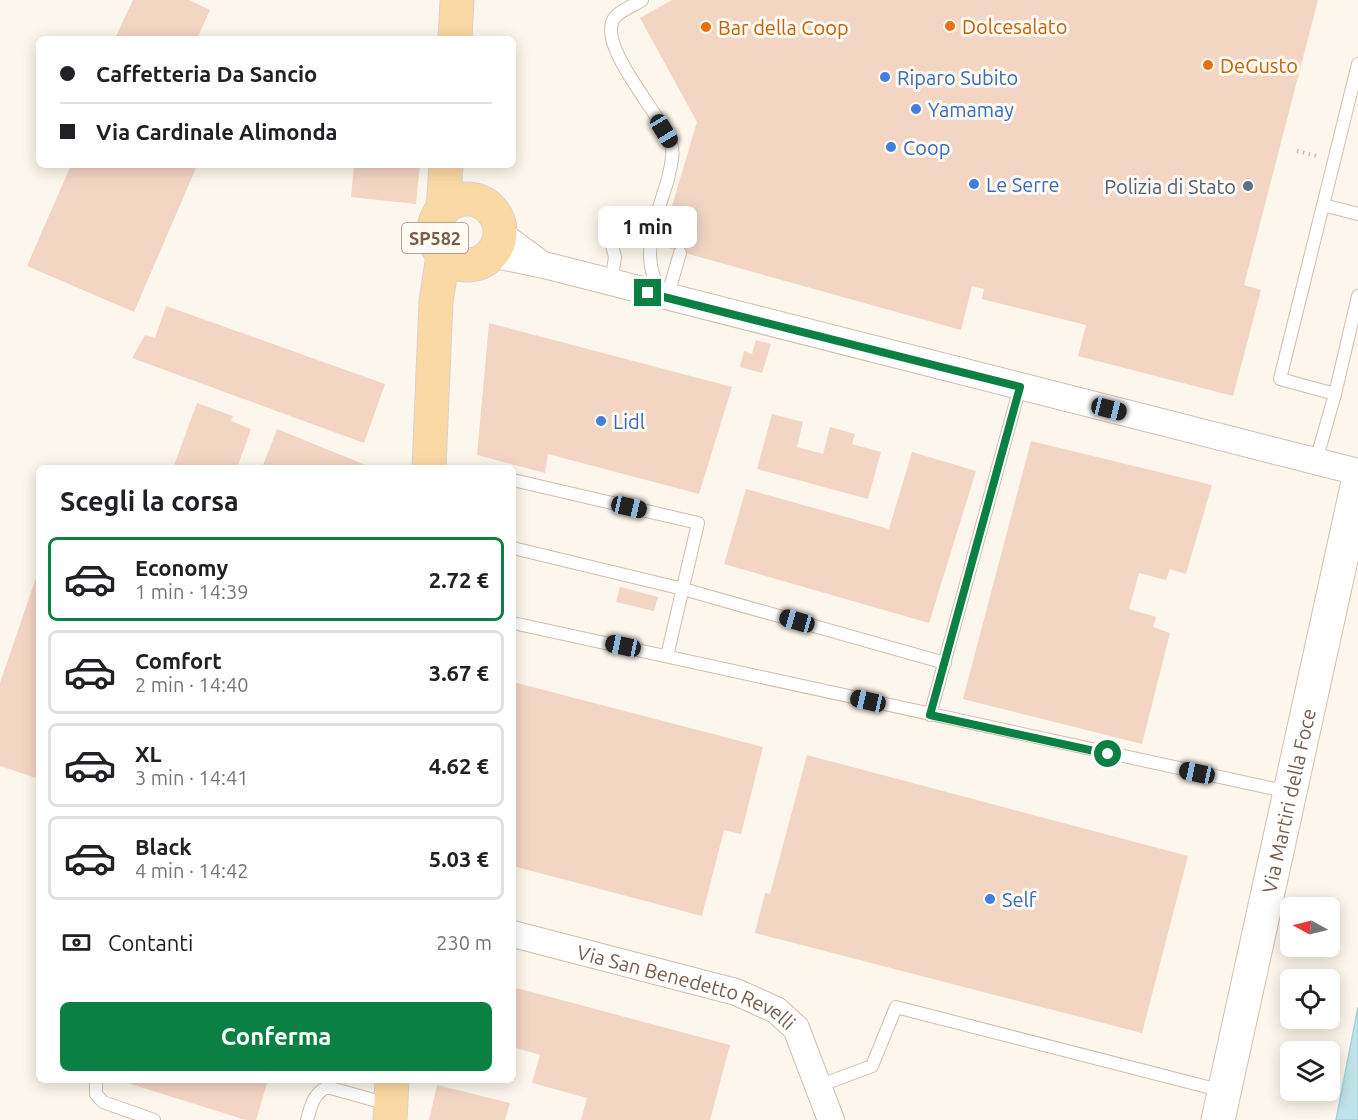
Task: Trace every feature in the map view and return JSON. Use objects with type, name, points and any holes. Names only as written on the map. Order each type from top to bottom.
[{"type":"main road","points":[[455,36],[456,0]]},
{"type":"main road","name":"SP582","points":[[447,168],[458,205]]},
{"type":"main road","name":"SP582","points":[[458,205],[461,168]]},
{"type":"main road","name":"SP582","points":[[429,465],[435,302],[476,252],[492,212],[458,205],[436,221],[434,234],[476,252]]},
{"type":"main road","name":"Via Martiri della Foce","points":[[1221,1106],[1358,482]]},
{"type":"street","points":[[476,252],[544,265],[1358,472]]},
{"type":"street","name":"Via San Benedetto Revelli","points":[[516,935],[736,992],[776,1010],[796,1028],[831,1120]]},
{"type":"lane","points":[[642,0],[615,17],[611,28],[614,48],[672,143],[672,163],[648,256],[657,285],[667,298]]},
{"type":"lane","points":[[1335,394],[1280,379],[1358,64]]},
{"type":"lane","points":[[1323,205],[1358,214]]},
{"type":"lane","points":[[609,234],[615,257],[611,283]]},
{"type":"lane","points":[[667,298],[681,253]]},
{"type":"lane","points":[[1316,461],[1358,297]]},
{"type":"lane","points":[[930,715],[1020,387]]},
{"type":"lane","points":[[516,481],[698,523],[667,656]]},
{"type":"lane","points":[[516,549],[683,589],[945,663]]},
{"type":"lane","points":[[516,624],[1289,792]]},
{"type":"lane","points":[[818,1086],[872,1066],[896,1007],[1221,1106]]},
{"type":"lane","points":[[96,1083],[96,1094],[103,1102],[154,1120]]},
{"type":"lane","points":[[307,1120],[313,1099],[319,1091],[327,1087],[391,1102]]},
{"type":"water","points":[[1358,1007],[1358,1120],[1336,1120]]},
{"type":"building","points":[[133,0],[189,0],[210,10],[198,36],[116,36]]},
{"type":"building","name":"Le Serre","points":[[672,0],[1318,0],[1244,285],[1261,290],[1233,396],[1078,356],[1086,325],[982,299],[984,289],[972,286],[961,330],[660,246],[697,122],[640,18]]},
{"type":"building","points":[[70,168],[196,168],[134,312],[27,266]]},
{"type":"building","points":[[354,168],[420,168],[416,204],[351,197]]},
{"type":"building","points":[[166,306],[385,384],[364,443],[132,358],[145,335],[155,338]]},
{"type":"building","name":"Lidl","points":[[489,323],[732,387],[699,494],[548,454],[545,473],[477,455]]},
{"type":"building","points":[[756,340],[771,344],[762,373],[740,367],[744,351],[752,354]]},
{"type":"building","points":[[197,403],[233,416],[231,421],[251,429],[238,465],[174,465]]},
{"type":"building","points":[[772,414],[803,422],[797,447],[823,454],[830,427],[855,434],[852,444],[881,452],[868,499],[757,469]]},
{"type":"building","points":[[277,429],[366,465],[263,465]]},
{"type":"building","points":[[1031,441],[1212,485],[1186,574],[1170,569],[1166,580],[1139,573],[1129,609],[1156,617],[1153,627],[1170,633],[1142,744],[963,699]]},
{"type":"building","points":[[912,452],[976,471],[929,623],[724,564],[746,489],[889,529]]},
{"type":"building","points":[[36,578],[36,778],[0,766],[0,683]]},
{"type":"building","points":[[620,587],[658,597],[654,611],[616,602]]},
{"type":"building","points":[[516,683],[763,747],[741,834],[724,830],[702,916],[516,867]]},
{"type":"building","name":"Self","points":[[807,755],[1188,856],[1142,1033],[755,933],[765,893],[770,894]]},
{"type":"building","points":[[516,988],[730,1045],[710,1120],[581,1120],[587,1098],[532,1083],[540,1055],[516,1048]]},
{"type":"building","points":[[128,1083],[267,1083],[256,1120],[246,1120]]},
{"type":"building","points":[[437,1085],[510,1103],[505,1120],[429,1120]]},
{"type":"place","name":"Dolcesalato","points":[[950,26]]},
{"type":"place","name":"Bar della Coop","points":[[706,27]]},
{"type":"place","name":"DeGusto","points":[[1208,65]]},
{"type":"place","name":"Riparo Subito","points":[[885,77]]},
{"type":"place","name":"Yamamay","points":[[916,109]]},
{"type":"place","name":"Coop","points":[[891,147]]},
{"type":"place","name":"Le Serre","points":[[974,184]]},
{"type":"place","name":"Polizia di Stato","points":[[1248,186]]},
{"type":"place","name":"Lidl","points":[[601,421]]},
{"type":"place","name":"Self","points":[[990,899]]},
{"type":"route","points":[[648,293],[1020,387],[930,715],[1108,754]]}]
